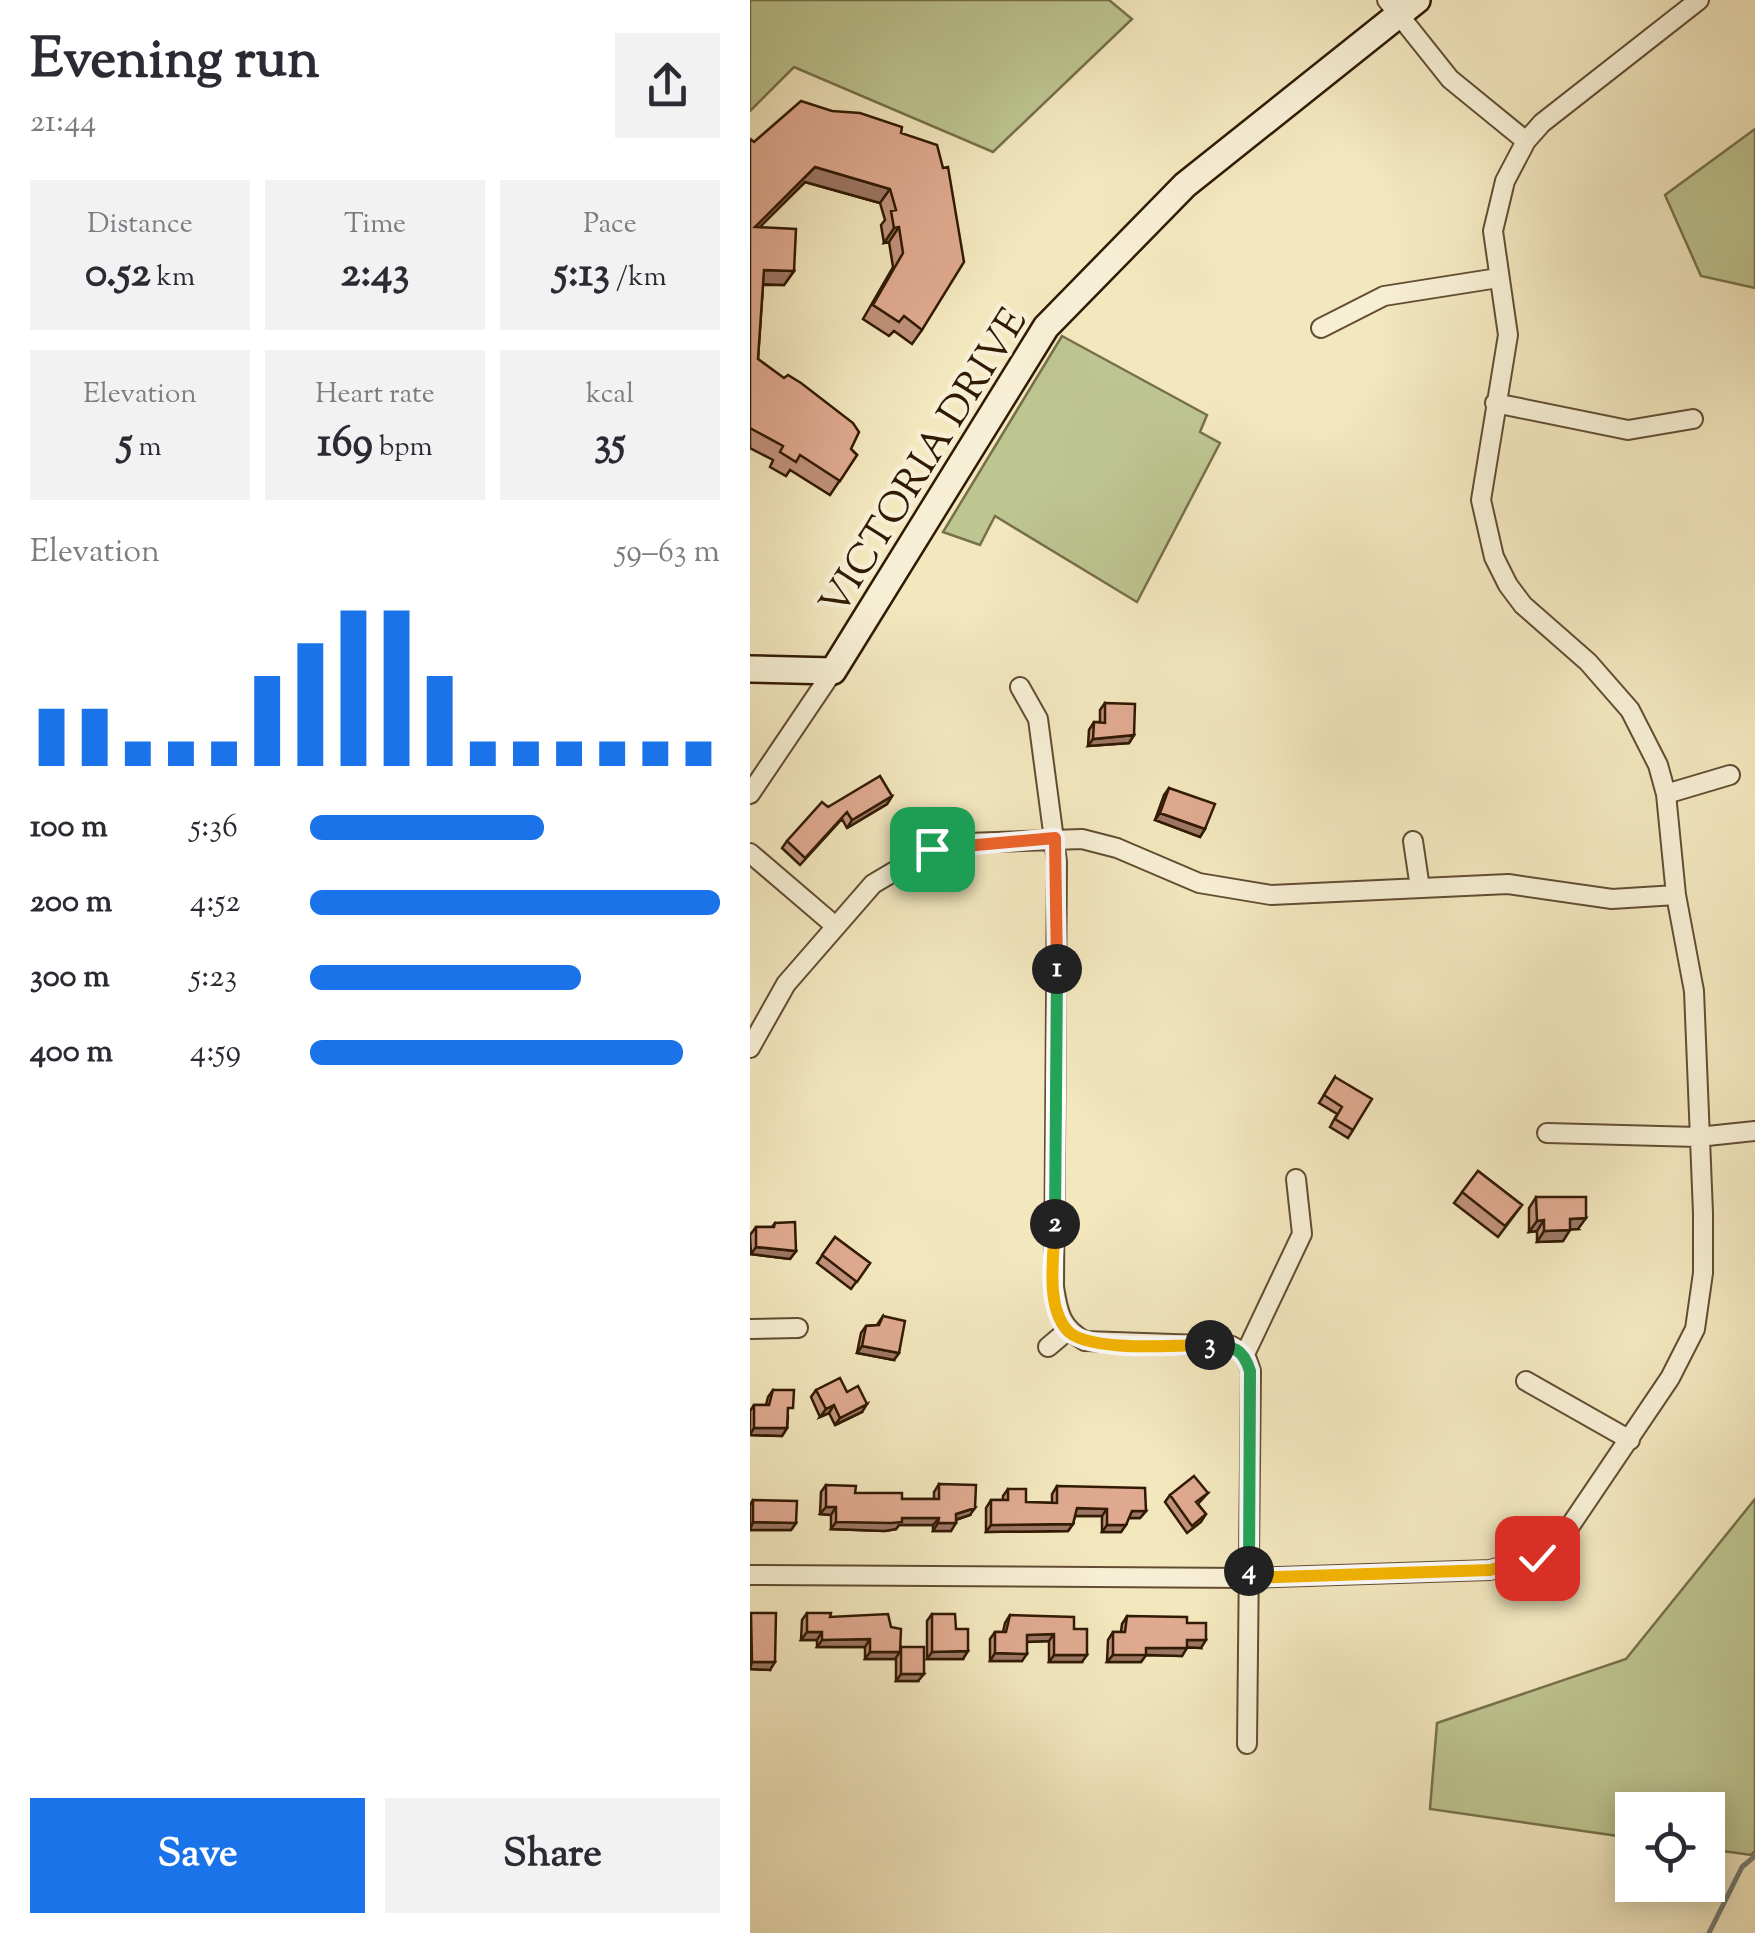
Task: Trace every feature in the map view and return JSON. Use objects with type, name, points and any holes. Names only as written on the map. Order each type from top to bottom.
[{"type":"street","points":[[750,1575],[1248,1578],[1490,1570],[1537,1558],[1568,1530],[1630,1440],[1695,1329],[1703,1273],[1694,991],[1676,895],[1666,794],[1658,764],[1630,710],[1588,662],[1523,605],[1494,557],[1481,500],[1508,335],[1493,230],[1497,205],[1526,140],[1698,0]]},
{"type":"street","points":[[1401,5],[1468,98],[1526,140]]},
{"type":"street","name":"VICTORIA DRIVE","points":[[750,794],[833,670],[1046,326],[1186,185],[1401,5]]},
{"type":"street","points":[[1321,328],[1384,296],[1498,278]]},
{"type":"street","points":[[1495,404],[1628,430],[1693,418]]},
{"type":"street","points":[[750,669],[833,670]]},
{"type":"street","points":[[1020,687],[1038,719],[1055,838],[1054,1287],[1058,1312],[1067,1331],[1084,1341],[1232,1346],[1245,1354]]},
{"type":"street","points":[[1666,794],[1730,775]]},
{"type":"street","points":[[750,1048],[765,1014],[834,924],[873,884],[932,849],[1055,838],[1117,848],[1199,883],[1257,893],[1508,884],[1612,899],[1676,895]]},
{"type":"street","points":[[1414,841],[1420,888]]},
{"type":"street","points":[[750,853],[834,924]]},
{"type":"street","points":[[1547,1133],[1698,1137],[1755,1132]]},
{"type":"street","points":[[1247,1744],[1250,1371],[1245,1354],[1302,1234],[1296,1179]]},
{"type":"street","points":[[750,1329],[798,1328]]},
{"type":"street","points":[[1048,1347],[1067,1331]]},
{"type":"street","points":[[1526,1381],[1630,1440]]},
{"type":"green space","points":[[750,0],[1109,0],[1132,19],[993,152],[794,67],[750,111]]},
{"type":"green space","points":[[1755,129],[1755,288],[1701,276],[1665,195]]},
{"type":"green space","points":[[1062,336],[1207,415],[1200,432],[1220,443],[1137,602],[995,516],[980,545],[943,532]]},
{"type":"green space","points":[[1755,1499],[1755,1851],[1751,1855],[1725,1851],[1725,1792],[1615,1792],[1615,1836],[1430,1809],[1437,1723],[1626,1659]]},
{"type":"building","points":[[801,101],[832,111],[860,113],[902,127],[901,133],[937,145],[943,168],[948,167],[964,262],[922,330],[904,316],[899,322],[873,305],[903,253],[899,227],[894,228],[891,211],[896,210],[890,189],[815,167],[755,227],[796,229],[794,271],[764,270],[758,359],[784,378],[788,375],[801,383],[853,423],[859,432],[851,449],[857,455],[840,481],[800,455],[796,462],[780,452],[783,446],[750,428],[750,139],[754,142]]},
{"type":"building","points":[[1105,703],[1135,704],[1134,735],[1093,739],[1094,722],[1105,723]]},
{"type":"building","points":[[880,776],[892,796],[852,820],[847,812],[805,858],[787,841],[822,802],[828,807]]},
{"type":"building","points":[[1169,788],[1215,804],[1205,829],[1160,813]]},
{"type":"building","points":[[1335,1077],[1372,1099],[1353,1130],[1335,1119],[1342,1107],[1324,1095]]},
{"type":"building","points":[[1478,1171],[1522,1205],[1505,1226],[1462,1192]]},
{"type":"building","points":[[1536,1197],[1586,1197],[1586,1218],[1570,1219],[1570,1230],[1544,1231],[1544,1220],[1537,1221]]},
{"type":"building","points":[[795,1222],[796,1251],[756,1247],[756,1227]]},
{"type":"building","points":[[835,1237],[870,1263],[857,1282],[822,1255]]},
{"type":"building","points":[[883,1316],[905,1321],[899,1353],[862,1346],[866,1326],[879,1325]]},
{"type":"building","points":[[840,1378],[847,1392],[858,1386],[867,1404],[840,1418],[834,1405],[826,1409],[816,1390]]},
{"type":"building","points":[[773,1390],[794,1390],[787,1428],[754,1428],[754,1405],[769,1405]]},
{"type":"building","points":[[1194,1476],[1208,1493],[1196,1502],[1206,1514],[1192,1526],[1170,1495]]},
{"type":"building","points":[[939,1484],[976,1485],[975,1508],[956,1514],[956,1523],[938,1523],[939,1518],[902,1518],[902,1522],[891,1523],[836,1522],[836,1507],[826,1507],[826,1485],[856,1486],[855,1493],[902,1493],[902,1499],[939,1499]]},
{"type":"building","points":[[1057,1486],[1145,1488],[1146,1511],[1132,1511],[1126,1525],[1107,1525],[1107,1509],[1077,1508],[1073,1524],[991,1525],[991,1500],[1008,1500],[1008,1489],[1026,1489],[1026,1502],[1057,1503]]},
{"type":"building","points":[[753,1500],[797,1501],[796,1523],[753,1522]]},
{"type":"building","points":[[751,1613],[776,1613],[775,1662],[752,1662]]},
{"type":"building","points":[[807,1613],[831,1613],[830,1617],[888,1614],[891,1627],[901,1629],[900,1652],[870,1652],[870,1639],[822,1640],[822,1632],[807,1632]]},
{"type":"building","points":[[932,1614],[955,1614],[956,1629],[968,1629],[968,1651],[932,1652]]},
{"type":"building","points":[[1010,1615],[1074,1617],[1074,1629],[1087,1629],[1087,1655],[1054,1655],[1054,1634],[1027,1635],[1027,1654],[995,1653],[995,1632],[1006,1632]]},
{"type":"building","points":[[1127,1616],[1187,1617],[1187,1623],[1206,1623],[1206,1640],[1187,1640],[1187,1648],[1146,1648],[1146,1655],[1113,1655],[1113,1632],[1125,1632]]},
{"type":"building","points":[[901,1647],[924,1647],[924,1674],[901,1674]]},
{"type":"waterway","points":[[1709,1933],[1742,1867],[1755,1856]]},
{"type":"route","points":[[932,849],[1055,838],[1058,862],[1054,1287],[1058,1312],[1067,1331],[1084,1341],[1232,1346],[1245,1354],[1250,1371],[1248,1578],[1490,1570],[1537,1558]]}]
